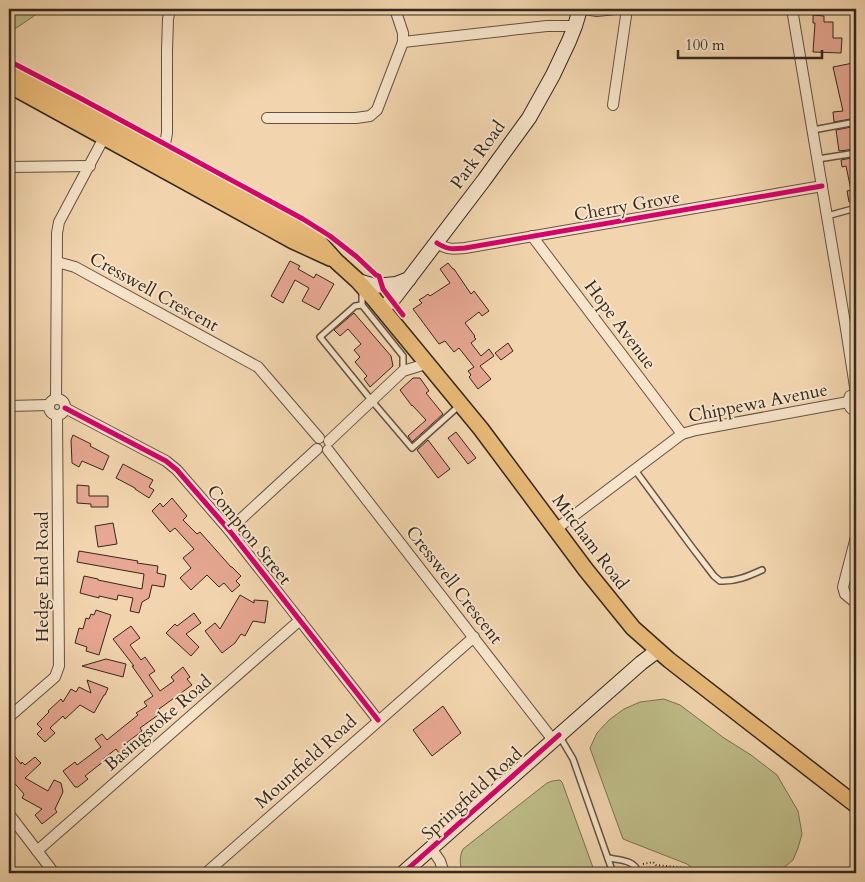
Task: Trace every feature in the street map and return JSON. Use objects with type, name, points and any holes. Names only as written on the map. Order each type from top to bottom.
[{"type":"main road","name":"Mitcham Road","points":[[9,70],[108,132],[293,241],[336,260],[361,283],[382,309],[408,352],[426,364],[461,405],[586,570],[633,628],[657,651],[856,804]]},
{"type":"main road","name":"Mitcham Road","points":[[9,85],[108,132]]},
{"type":"street","points":[[156,159],[165,144],[167,133],[167,50],[170,9]]},
{"type":"street","points":[[267,118],[356,118],[370,116],[377,110],[403,42],[403,33],[395,9]]},
{"type":"street","name":"Park Road","points":[[382,309],[392,301],[437,243],[528,118],[553,75],[575,26],[580,9]]},
{"type":"street","points":[[584,9],[597,11],[615,9]]},
{"type":"street","points":[[612,104],[627,9]]},
{"type":"street","points":[[792,9],[827,216],[851,328],[856,392],[850,397],[848,402],[851,408],[856,411]]},
{"type":"street","points":[[403,42],[547,26],[575,26]]},
{"type":"street","points":[[9,406],[53,402],[57,233],[59,222],[108,132]]},
{"type":"street","points":[[9,167],[90,166]]},
{"type":"street","name":"Cherry Grove","points":[[437,243],[451,249],[822,186]]},
{"type":"street","name":"Hope Avenue","points":[[532,236],[682,434]]},
{"type":"street","name":"Cresswell Crescent","points":[[57,262],[75,267],[258,367],[323,445],[474,637],[556,737]]},
{"type":"street","points":[[361,283],[375,286],[396,284],[410,278]]},
{"type":"street","points":[[229,530],[404,371],[426,364]]},
{"type":"street","name":"Compton Street","points":[[53,402],[63,401],[61,412],[166,461],[177,470],[229,530],[378,720]]},
{"type":"street","name":"Chippewa Avenue","points":[[556,529],[682,434],[848,402]]},
{"type":"street","name":"Hedge End Road","points":[[9,717],[55,677],[58,666],[61,412]]},
{"type":"street","points":[[856,537],[853,565],[843,587],[845,594],[856,602]]},
{"type":"street","name":"Basingstoke Road","points":[[37,851],[300,620]]},
{"type":"street","name":"Mountfield Road","points":[[206,873],[474,637]]},
{"type":"street","name":"Springfield Road","points":[[403,873],[556,737],[657,651]]},
{"type":"street","points":[[9,814],[54,873]]},
{"type":"street","points":[[431,848],[440,861],[444,873]]},
{"type":"lane","points":[[813,130],[856,122]]},
{"type":"lane","points":[[818,159],[856,153]]},
{"type":"lane","points":[[827,216],[856,208]]},
{"type":"lane","points":[[361,283],[362,305],[408,352],[404,371]]},
{"type":"lane","points":[[362,305],[355,306],[320,337],[412,448],[461,405]]},
{"type":"lane","points":[[635,470],[691,546],[720,581],[750,576],[762,570]]},
{"type":"lane","points":[[556,737],[573,759],[614,873]]},
{"type":"lane","points":[[608,858],[632,863],[637,870]]},
{"type":"path","points":[[637,870],[652,862],[656,865],[686,868],[690,873]]},
{"type":"shaded area","points":[[9,9],[44,9],[9,33]]},
{"type":"shaded area","points":[[664,699],[680,705],[777,775],[798,811],[802,834],[793,860],[781,870],[775,873],[699,873],[687,864],[623,839],[590,748],[597,733],[609,720],[624,709],[640,702]]},
{"type":"shaded area","points":[[560,780],[595,873],[462,873],[460,861],[463,849],[547,783]]},
{"type":"building","points":[[813,15],[824,16],[824,22],[833,22],[833,38],[842,38],[841,53],[813,52],[815,23],[813,23]]},
{"type":"building","points":[[853,63],[856,75],[856,118],[834,122],[833,112],[843,111],[833,67]]},
{"type":"building","points":[[856,126],[856,149],[839,151],[836,130]]},
{"type":"building","points":[[856,157],[856,201],[849,202],[847,191],[851,190],[846,166],[842,167],[841,160]]},
{"type":"building","points":[[290,261],[300,266],[298,269],[314,278],[316,274],[334,284],[319,310],[302,301],[309,288],[295,280],[283,303],[271,296]]},
{"type":"building","points":[[448,263],[471,294],[474,291],[489,311],[482,316],[479,312],[465,323],[476,339],[471,343],[481,356],[489,349],[494,356],[480,366],[491,379],[478,389],[469,377],[471,375],[468,371],[474,367],[459,348],[454,352],[445,341],[439,344],[413,309],[422,303],[419,300],[428,294],[430,296],[450,283],[440,269]]},
{"type":"building","points":[[354,313],[391,356],[393,366],[370,387],[364,379],[367,376],[355,362],[360,357],[354,350],[361,344],[348,329],[340,336],[334,330]]},
{"type":"building","points":[[508,343],[513,351],[501,360],[495,353]]},
{"type":"building","points":[[413,378],[420,378],[429,391],[426,393],[443,414],[412,442],[408,436],[426,420],[400,390]]},
{"type":"building","points":[[456,432],[476,458],[468,464],[448,438]]},
{"type":"building","points":[[73,435],[109,456],[103,470],[82,461],[79,467],[72,463],[71,440]]},
{"type":"building","points":[[428,440],[450,469],[438,478],[417,450]]},
{"type":"building","points":[[123,464],[153,480],[149,487],[154,490],[149,498],[116,478]]},
{"type":"building","points":[[77,485],[89,486],[89,496],[108,496],[108,507],[91,507],[91,504],[77,503]]},
{"type":"building","points":[[172,498],[187,516],[183,520],[197,534],[200,532],[241,576],[236,581],[240,585],[232,592],[224,583],[219,587],[207,575],[191,590],[180,578],[191,568],[183,558],[194,549],[175,528],[170,532],[152,511],[160,503],[163,507]]},
{"type":"building","points":[[113,523],[117,544],[98,547],[95,526]]},
{"type":"building","points":[[79,551],[158,566],[157,573],[166,575],[164,587],[152,585],[149,598],[142,602],[139,613],[130,611],[133,598],[118,595],[117,600],[80,593],[84,576],[142,589],[144,574],[77,562]]},
{"type":"building","points":[[240,595],[254,603],[254,600],[268,601],[265,623],[253,621],[245,636],[241,634],[235,643],[222,653],[205,631],[215,623],[220,629]]},
{"type":"building","points":[[96,610],[111,615],[99,655],[86,651],[87,647],[75,643],[79,628],[83,629],[86,618],[89,619],[91,614],[94,615]]},
{"type":"building","points":[[194,613],[201,623],[186,634],[199,647],[191,656],[166,633],[175,624],[177,626]]},
{"type":"building","points":[[131,626],[140,638],[130,645],[141,660],[145,657],[155,671],[149,675],[160,691],[174,681],[171,677],[183,667],[190,677],[187,679],[192,685],[159,709],[161,713],[140,728],[142,731],[125,744],[127,747],[119,753],[116,749],[103,759],[104,761],[85,776],[88,779],[78,787],[75,787],[63,771],[75,762],[77,765],[101,747],[95,739],[102,734],[107,740],[138,715],[136,713],[147,706],[144,702],[153,696],[132,666],[134,666],[113,639]]},
{"type":"building","points":[[106,659],[126,664],[123,677],[82,666]]},
{"type":"building","points":[[87,680],[108,688],[94,713],[80,705],[65,719],[63,716],[50,728],[55,733],[45,742],[37,734],[42,729],[37,724],[61,699],[63,702],[71,689],[76,692],[79,687],[91,693]]},
{"type":"building","points":[[443,706],[461,733],[432,756],[413,730]]},
{"type":"building","points":[[9,749],[21,764],[22,762],[25,765],[35,757],[41,763],[25,778],[48,791],[54,780],[61,783],[63,792],[55,809],[57,812],[42,824],[35,815],[42,809],[22,798],[24,794],[9,777]]},
{"type":"cycle path","points":[[9,61],[303,219],[330,236],[379,276],[383,289],[403,315]]},
{"type":"cycle path","points":[[437,243],[444,247],[465,248],[822,186]]},
{"type":"cycle path","points":[[65,408],[166,461],[177,470],[229,530],[378,720]]},
{"type":"cycle path","points":[[403,873],[559,735]]}]
